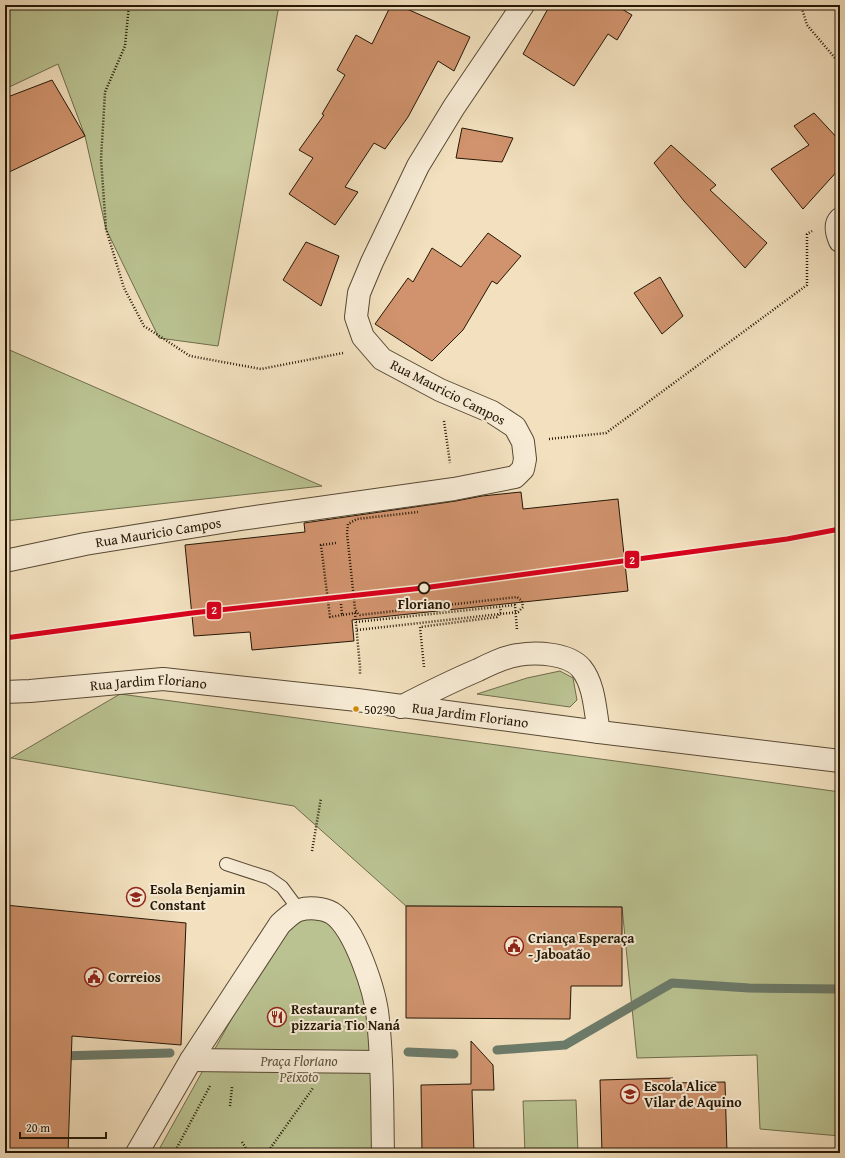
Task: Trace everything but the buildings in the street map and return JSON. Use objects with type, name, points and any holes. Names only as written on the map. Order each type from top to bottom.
[{"type":"street","name":"Rua Mauricio Campos","points":[[5,561],[85,544],[233,520],[454,490],[515,477],[523,469],[525,459],[523,442],[514,427],[492,412],[440,390],[382,359],[363,337],[356,317],[359,293],[372,262],[418,166],[454,107],[523,5]]},
{"type":"street","points":[[401,707],[433,690],[494,663],[517,655],[552,654],[566,658],[580,668],[587,679],[592,692],[599,732]]},
{"type":"street","name":"Rua Jardim Floriano","points":[[5,692],[164,679],[349,700],[840,761]]},
{"type":"street","points":[[137,1153],[191,1060],[280,924],[299,910],[320,908],[338,918],[348,932],[361,959],[373,991],[378,1019],[381,1062],[383,1153]]},
{"type":"street","points":[[191,1060],[381,1062]]},
{"type":"lane","points":[[226,864],[269,878],[282,887],[299,910]]},
{"type":"path","points":[[129,5],[125,46],[105,92],[101,159],[106,229],[124,288],[144,326],[190,356],[261,369],[371,347]]},
{"type":"path","points":[[801,5],[807,25],[840,64]]},
{"type":"path","points":[[523,442],[606,433],[807,285],[807,234],[824,225],[839,229]]},
{"type":"path","points":[[440,390],[454,490]]},
{"type":"path","points":[[357,630],[518,612],[523,607],[522,601],[517,597],[360,615],[358,614],[355,609],[347,533],[348,524],[357,518],[418,512]]},
{"type":"path","points":[[336,543],[320,545],[330,617],[355,613],[359,655]]},
{"type":"path","points":[[341,604],[342,615]]},
{"type":"path","points":[[356,622],[514,605],[516,620]]},
{"type":"path","points":[[433,690],[424,665],[420,627],[497,617],[501,612],[500,607]]},
{"type":"path","points":[[312,851],[320,798]]},
{"type":"path","points":[[267,1153],[317,1083]]},
{"type":"path","points":[[230,1106],[232,1084]]},
{"type":"path","points":[[174,1153],[208,1087],[212,1086]]},
{"type":"path","points":[[242,1142],[249,1153]]},
{"type":"green space","points":[[5,5],[279,5],[218,346],[159,338],[106,229],[85,136],[58,64],[5,89]]},
{"type":"green space","points":[[5,348],[322,486],[5,521]]},
{"type":"green space","points":[[560,671],[573,678],[577,700],[570,707],[477,694],[527,678]]},
{"type":"green space","points":[[120,694],[840,792],[840,1136],[760,1129],[757,1055],[637,1058],[622,907],[406,906],[294,806],[11,758]]},
{"type":"green space","name":"Praça Floriano Peixoto","points":[[297,912],[338,921],[385,1061],[387,1153],[157,1153],[286,921]]},
{"type":"green space","points":[[576,1100],[578,1153],[525,1153],[523,1101]]},
{"type":"waterway","points":[[497,1050],[565,1045],[672,983],[749,988],[840,989]]},
{"type":"waterway","points":[[408,1052],[454,1054]]},
{"type":"waterway","points":[[60,1056],[170,1053]]},
{"type":"transit line","name":"2","points":[[5,638],[192,613],[423,588],[787,539],[840,529]]},
{"type":"place","name":"Floriano","points":[[424,588]]},
{"type":"place","name":"50290","points":[[356,709]]},
{"type":"place","name":"Esola Benjamin Constant","points":[[136,897]]},
{"type":"place","name":"Criança Esperaça - Jaboatão","points":[[514,946]]},
{"type":"place","name":"Correios","points":[[94,977]]},
{"type":"place","name":"Restaurante e pizzaria Tio Naná","points":[[277,1017]]},
{"type":"place","name":"Escola Alice Vilar de Aquino","points":[[630,1094]]}]
